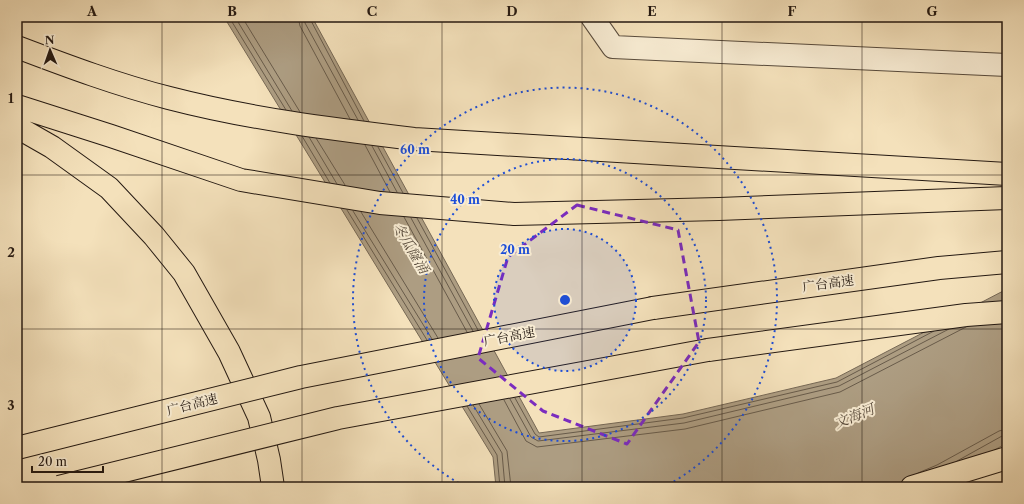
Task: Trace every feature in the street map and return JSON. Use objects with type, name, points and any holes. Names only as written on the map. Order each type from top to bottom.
[{"type":"highway","points":[[17,48],[65,66],[168,98],[238,114],[317,128],[414,139],[1007,174]]},
{"type":"highway","points":[[17,106],[241,180],[380,203],[514,214],[719,209],[1007,198]]},
{"type":"highway","points":[[17,127],[52,147],[109,188],[154,236],[184,273],[229,352],[259,417],[269,460],[273,487]]},
{"type":"highway","name":"广台高速","points":[[17,448],[301,377],[653,308],[939,268],[1007,262]]},
{"type":"highway","points":[[59,487],[338,418],[708,350],[966,315],[1007,312]]},
{"type":"highway","points":[[912,487],[929,484],[1007,458]]},
{"type":"street","points":[[592,17],[613,47],[1007,65]]},
{"type":"highlighted area","points":[[577,205],[678,230],[699,342],[627,444],[543,411],[478,358],[508,257]]},
{"type":"water","points":[[224,17],[312,17],[539,433],[683,414],[836,378],[1007,289],[1007,443],[944,478],[921,487],[496,487],[493,457]]},
{"type":"water label","name":"冬瓜窿涌","points":[[411,248]]},
{"type":"water label","name":"文海河","points":[[854,416]]}]
